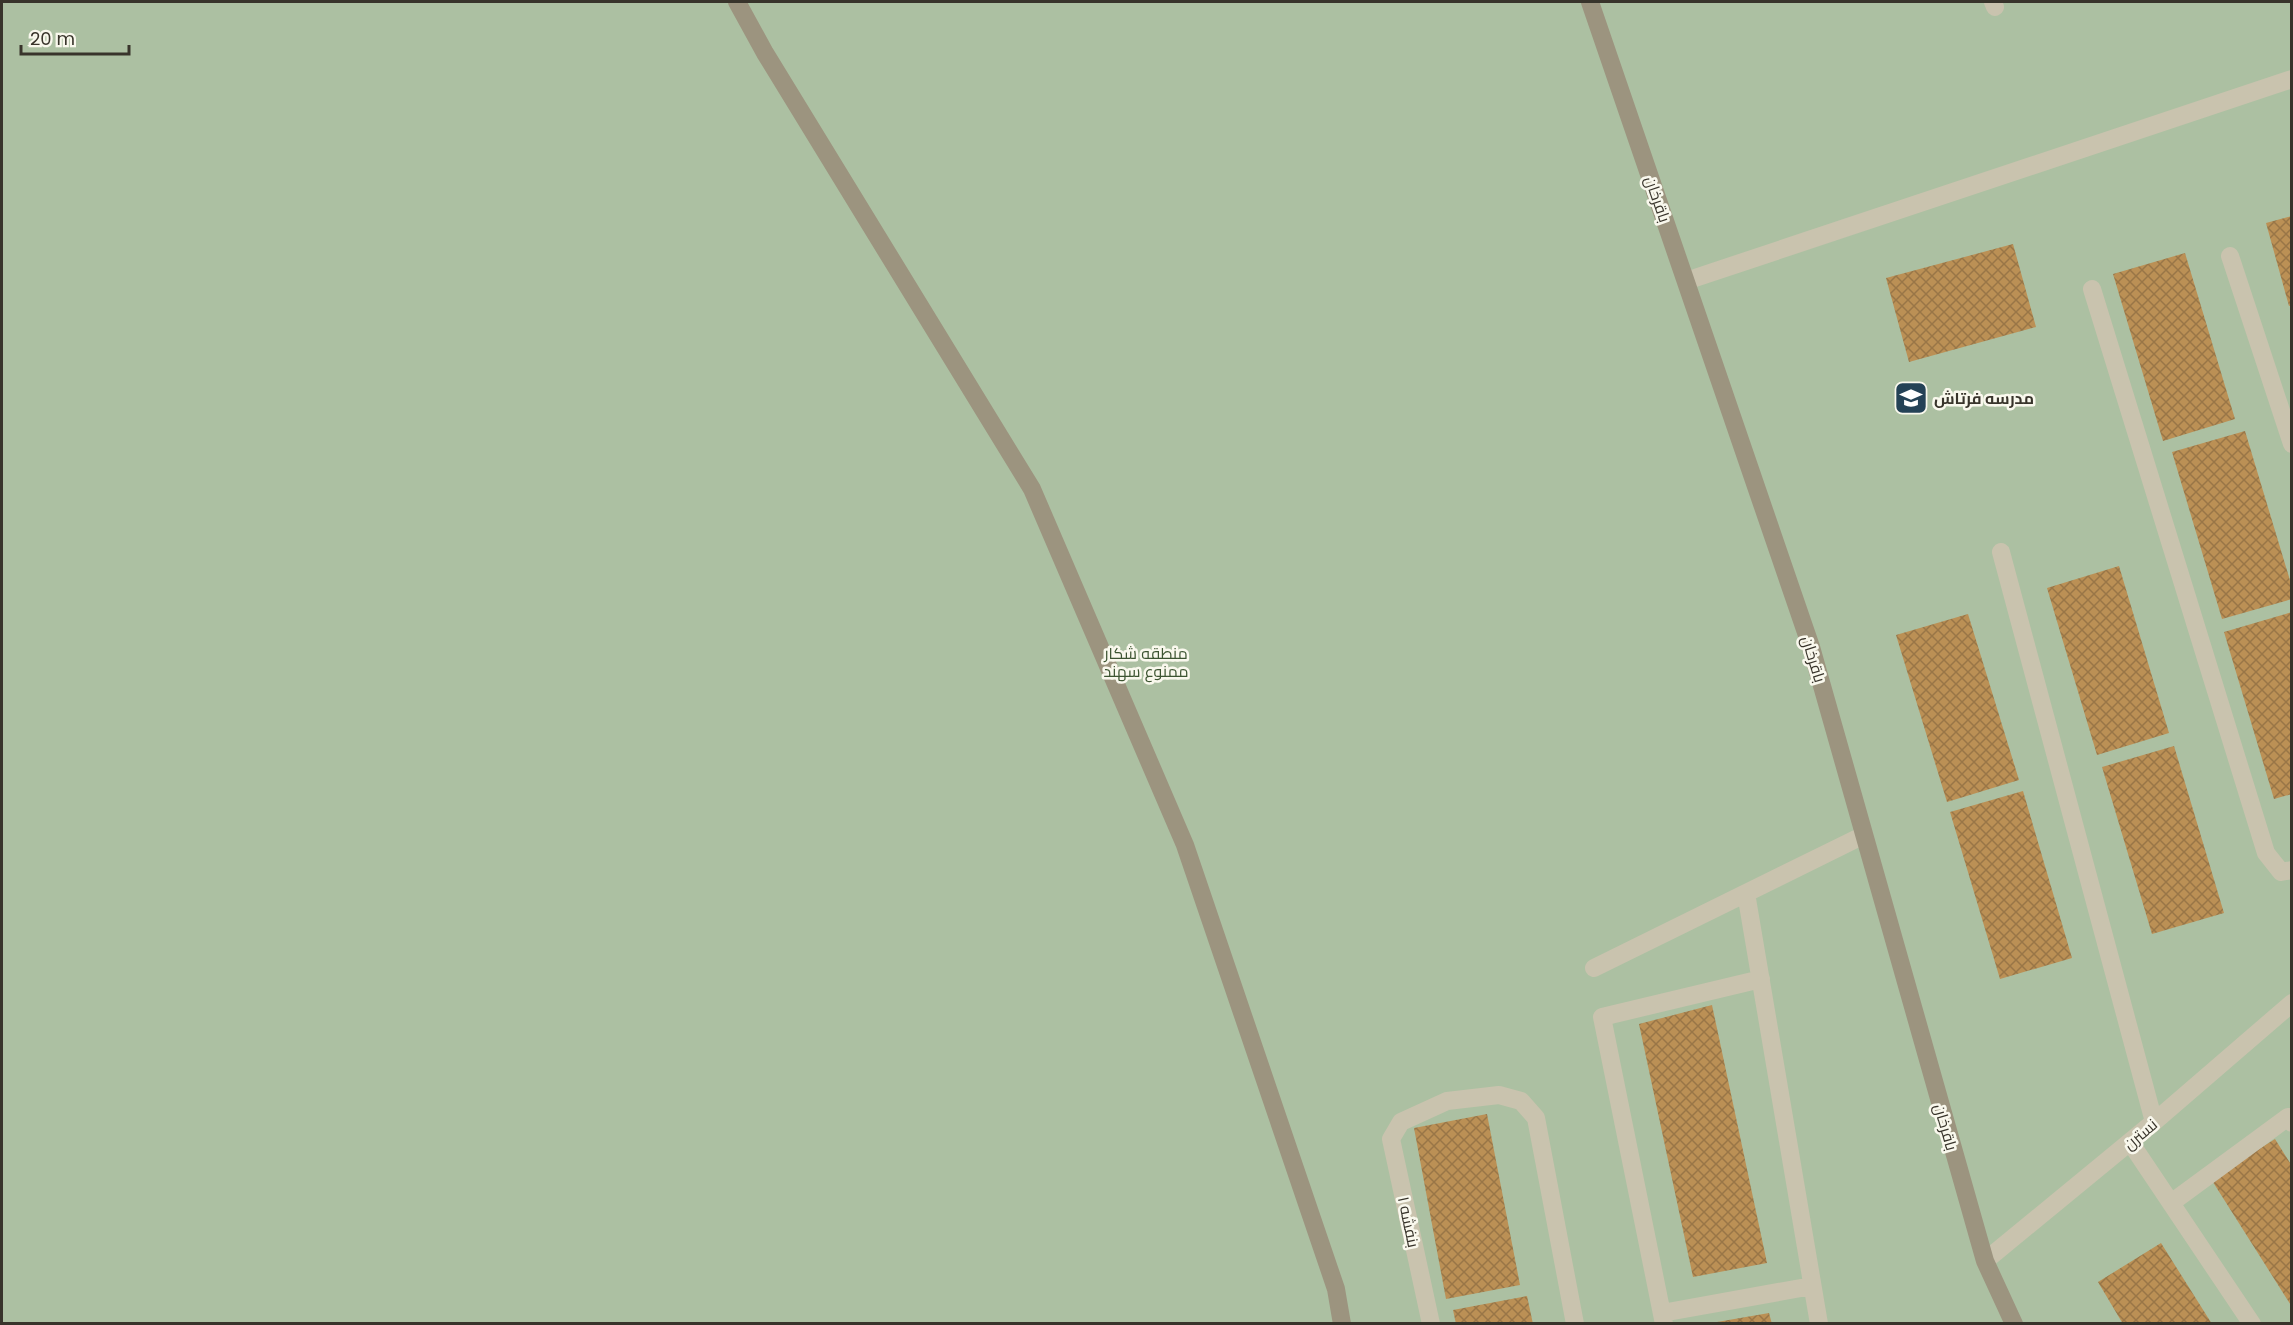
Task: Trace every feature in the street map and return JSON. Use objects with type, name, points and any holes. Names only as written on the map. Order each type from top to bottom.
[{"type":"street","points":[[737,2],[771,63],[1032,489],[1185,845],[1336,1289],[1342,1323]]},
{"type":"street","name":"باقرخان","points":[[1590,2],[1811,647],[1985,1261],[2014,1323]]},
{"type":"street","points":[[1686,281],[2292,79]]},
{"type":"street","points":[[2230,256],[2292,444]]},
{"type":"street","points":[[2092,289],[2266,853],[2281,872],[2292,870]]},
{"type":"street","points":[[2001,552],[2154,1122]]},
{"type":"street","points":[[1594,968],[1864,835]]},
{"type":"street","points":[[1746,893],[1819,1323]]},
{"type":"street","points":[[1761,979],[1602,1017],[1663,1318],[1812,1286]]},
{"type":"street","name":"نسترن","points":[[1985,1261],[2154,1122],[2292,1003]]},
{"type":"street","name":"بنفشه ۱","points":[[1431,1323],[1391,1138],[1401,1122],[1447,1101],[1499,1095],[1521,1101],[1536,1118],[1575,1323]]},
{"type":"street","points":[[2171,1203],[2288,1117],[2292,1123]]},
{"type":"street","points":[[2130,1142],[2252,1323]]},
{"type":"green space","name":"منطقه شکار ممنوع سهند","points":[[2,2],[2291,2],[2291,1323],[2,1323]]},
{"type":"building","points":[[2292,216],[2292,305],[2289,306],[2266,223]]},
{"type":"building","points":[[2013,244],[2036,327],[1909,362],[1886,278]]},
{"type":"building","points":[[2185,253],[2235,419],[2163,441],[2113,274]]},
{"type":"building","points":[[2245,431],[2292,587],[2292,599],[2222,619],[2172,452]]},
{"type":"building","points":[[2119,566],[2169,733],[2097,755],[2047,588]]},
{"type":"building","points":[[2292,612],[2292,794],[2274,799],[2224,632]]},
{"type":"building","points":[[1968,614],[2019,780],[1947,802],[1896,635]]},
{"type":"building","points":[[2174,746],[2224,913],[2152,934],[2102,767]]},
{"type":"building","points":[[2023,791],[2072,958],[2000,979],[1950,812]]},
{"type":"building","points":[[1712,1005],[1767,1263],[1693,1277],[1639,1024]]},
{"type":"building","points":[[1487,1114],[1520,1285],[1446,1299],[1414,1128]]},
{"type":"building","points":[[2275,1139],[2292,1166],[2292,1307],[2211,1179]]},
{"type":"building","points":[[2161,1243],[2212,1324],[2123,1324],[2098,1282]]},
{"type":"building","points":[[1527,1296],[1533,1324],[1456,1324],[1453,1310]]},
{"type":"building","points":[[1769,1313],[1772,1324],[1717,1324],[1717,1322]]},
{"type":"place","name":"مدرسه فرتاش","points":[[1911,398]]}]
